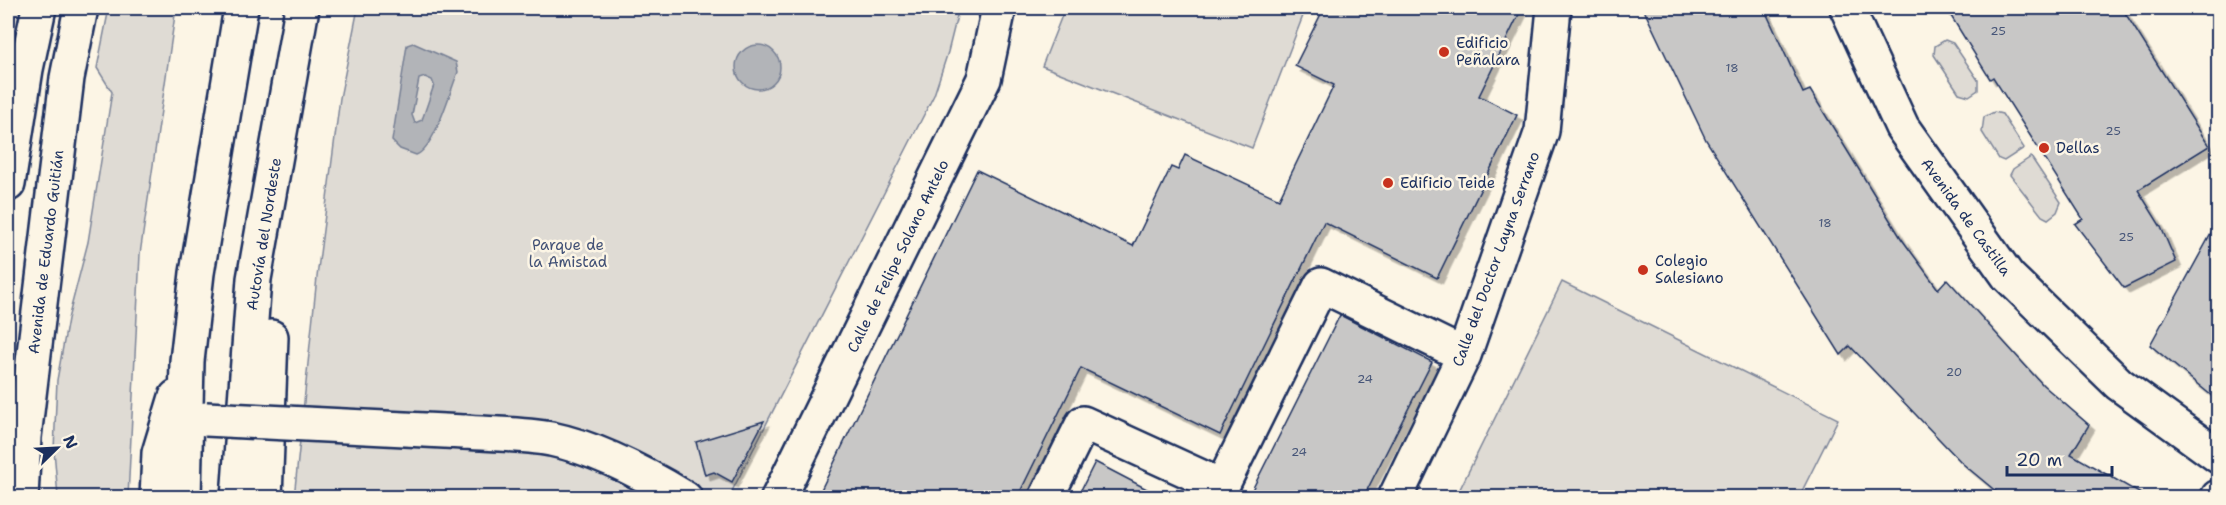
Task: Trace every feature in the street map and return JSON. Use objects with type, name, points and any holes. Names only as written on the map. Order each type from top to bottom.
[{"type":"main road","points":[[8,184],[26,69],[39,8]]},
{"type":"main road","name":"Avenida de Eduardo Guitián","points":[[21,498],[24,437],[67,78],[81,8]]},
{"type":"main road","points":[[184,498],[188,361],[197,273],[241,8]]},
{"type":"main road","name":"Autovía del Nordeste","points":[[238,498],[254,279],[302,8]]},
{"type":"main road","name":"Calle de Felipe Solano Antelo","points":[[778,498],[984,79],[999,8]]},
{"type":"main road","name":"Calle del Doctor Layna Serrano","points":[[1395,498],[1464,355],[1542,131],[1554,8]]},
{"type":"main road","name":"Avenida de Castilla","points":[[1847,8],[1902,127],[2008,276],[2119,384],[2218,456]]},
{"type":"main road","points":[[265,498],[273,283],[286,100]]},
{"type":"main road","points":[[1046,498],[1083,423],[1219,492],[1321,285],[1464,355]]},
{"type":"main road","points":[[157,498],[159,453],[188,361]]},
{"type":"main road","points":[[206,419],[464,432],[551,439],[605,457],[662,484],[685,498]]},
{"type":"green space","points":[[109,8],[176,8],[140,254],[128,497],[58,497],[54,450],[57,380],[68,319],[88,242],[112,92],[97,68]]},
{"type":"green space","name":"Parque de la Amistad","points":[[358,8],[959,8],[934,95],[729,497],[294,498],[317,277],[340,98]]},
{"type":"green space","points":[[1065,8],[1306,8],[1252,148],[1042,66]]},
{"type":"green space","points":[[1945,40],[1953,43],[1978,80],[1978,90],[1969,96],[1959,93],[1934,55],[1935,46]]},
{"type":"green space","points":[[1994,112],[2002,114],[2024,148],[2004,161],[1999,159],[1982,132],[1984,117]]},
{"type":"green space","points":[[2031,157],[2061,202],[2057,212],[2048,219],[2042,216],[2010,175],[2013,169]]},
{"type":"green space","points":[[1562,282],[1838,419],[1799,497],[1456,497]]},
{"type":"shaded area","points":[[413,43],[456,62],[458,72],[436,131],[423,150],[416,155],[400,149],[392,141],[407,45]],"holes":[[[425,77],[432,80],[434,85],[422,120],[415,123],[412,115],[419,79]]]},
{"type":"shaded area","points":[[758,45],[773,52],[780,67],[773,82],[758,89],[743,82],[736,67],[743,52]]},
{"type":"building","points":[[1324,8],[1522,8],[1479,96],[1517,115],[1437,278],[1324,222],[1220,435],[1081,368],[1017,498],[817,498],[977,170],[1133,246],[1171,167],[1178,170],[1185,155],[1279,199],[1334,85],[1295,66]]},
{"type":"building","points":[[1643,8],[1764,8],[1803,93],[1810,90],[1901,238],[1938,289],[1947,279],[2043,385],[2089,425],[2071,454],[2148,498],[2004,498],[1963,464],[1850,346],[1841,355],[1706,140]]},
{"type":"building","points":[[1946,8],[2122,8],[2209,146],[2138,190],[2161,227],[2176,262],[2124,288],[2075,224],[2083,219],[1993,77],[1990,79]]},
{"type":"building","points":[[2218,221],[2218,401],[2150,345]]},
{"type":"building","points":[[1340,315],[1432,362],[1363,498],[1248,498]]},
{"type":"building","points":[[764,421],[732,482],[714,472],[705,475],[696,442]]},
{"type":"building","points":[[1095,462],[1164,498],[1077,498]]},
{"type":"place","name":"Edificio Peñalara","points":[[1444,52]]},
{"type":"place","name":"Dellas","points":[[2044,148]]},
{"type":"place","name":"Edificio Teide","points":[[1388,183]]},
{"type":"place","name":"Colegio Salesiano","points":[[1643,270]]}]
